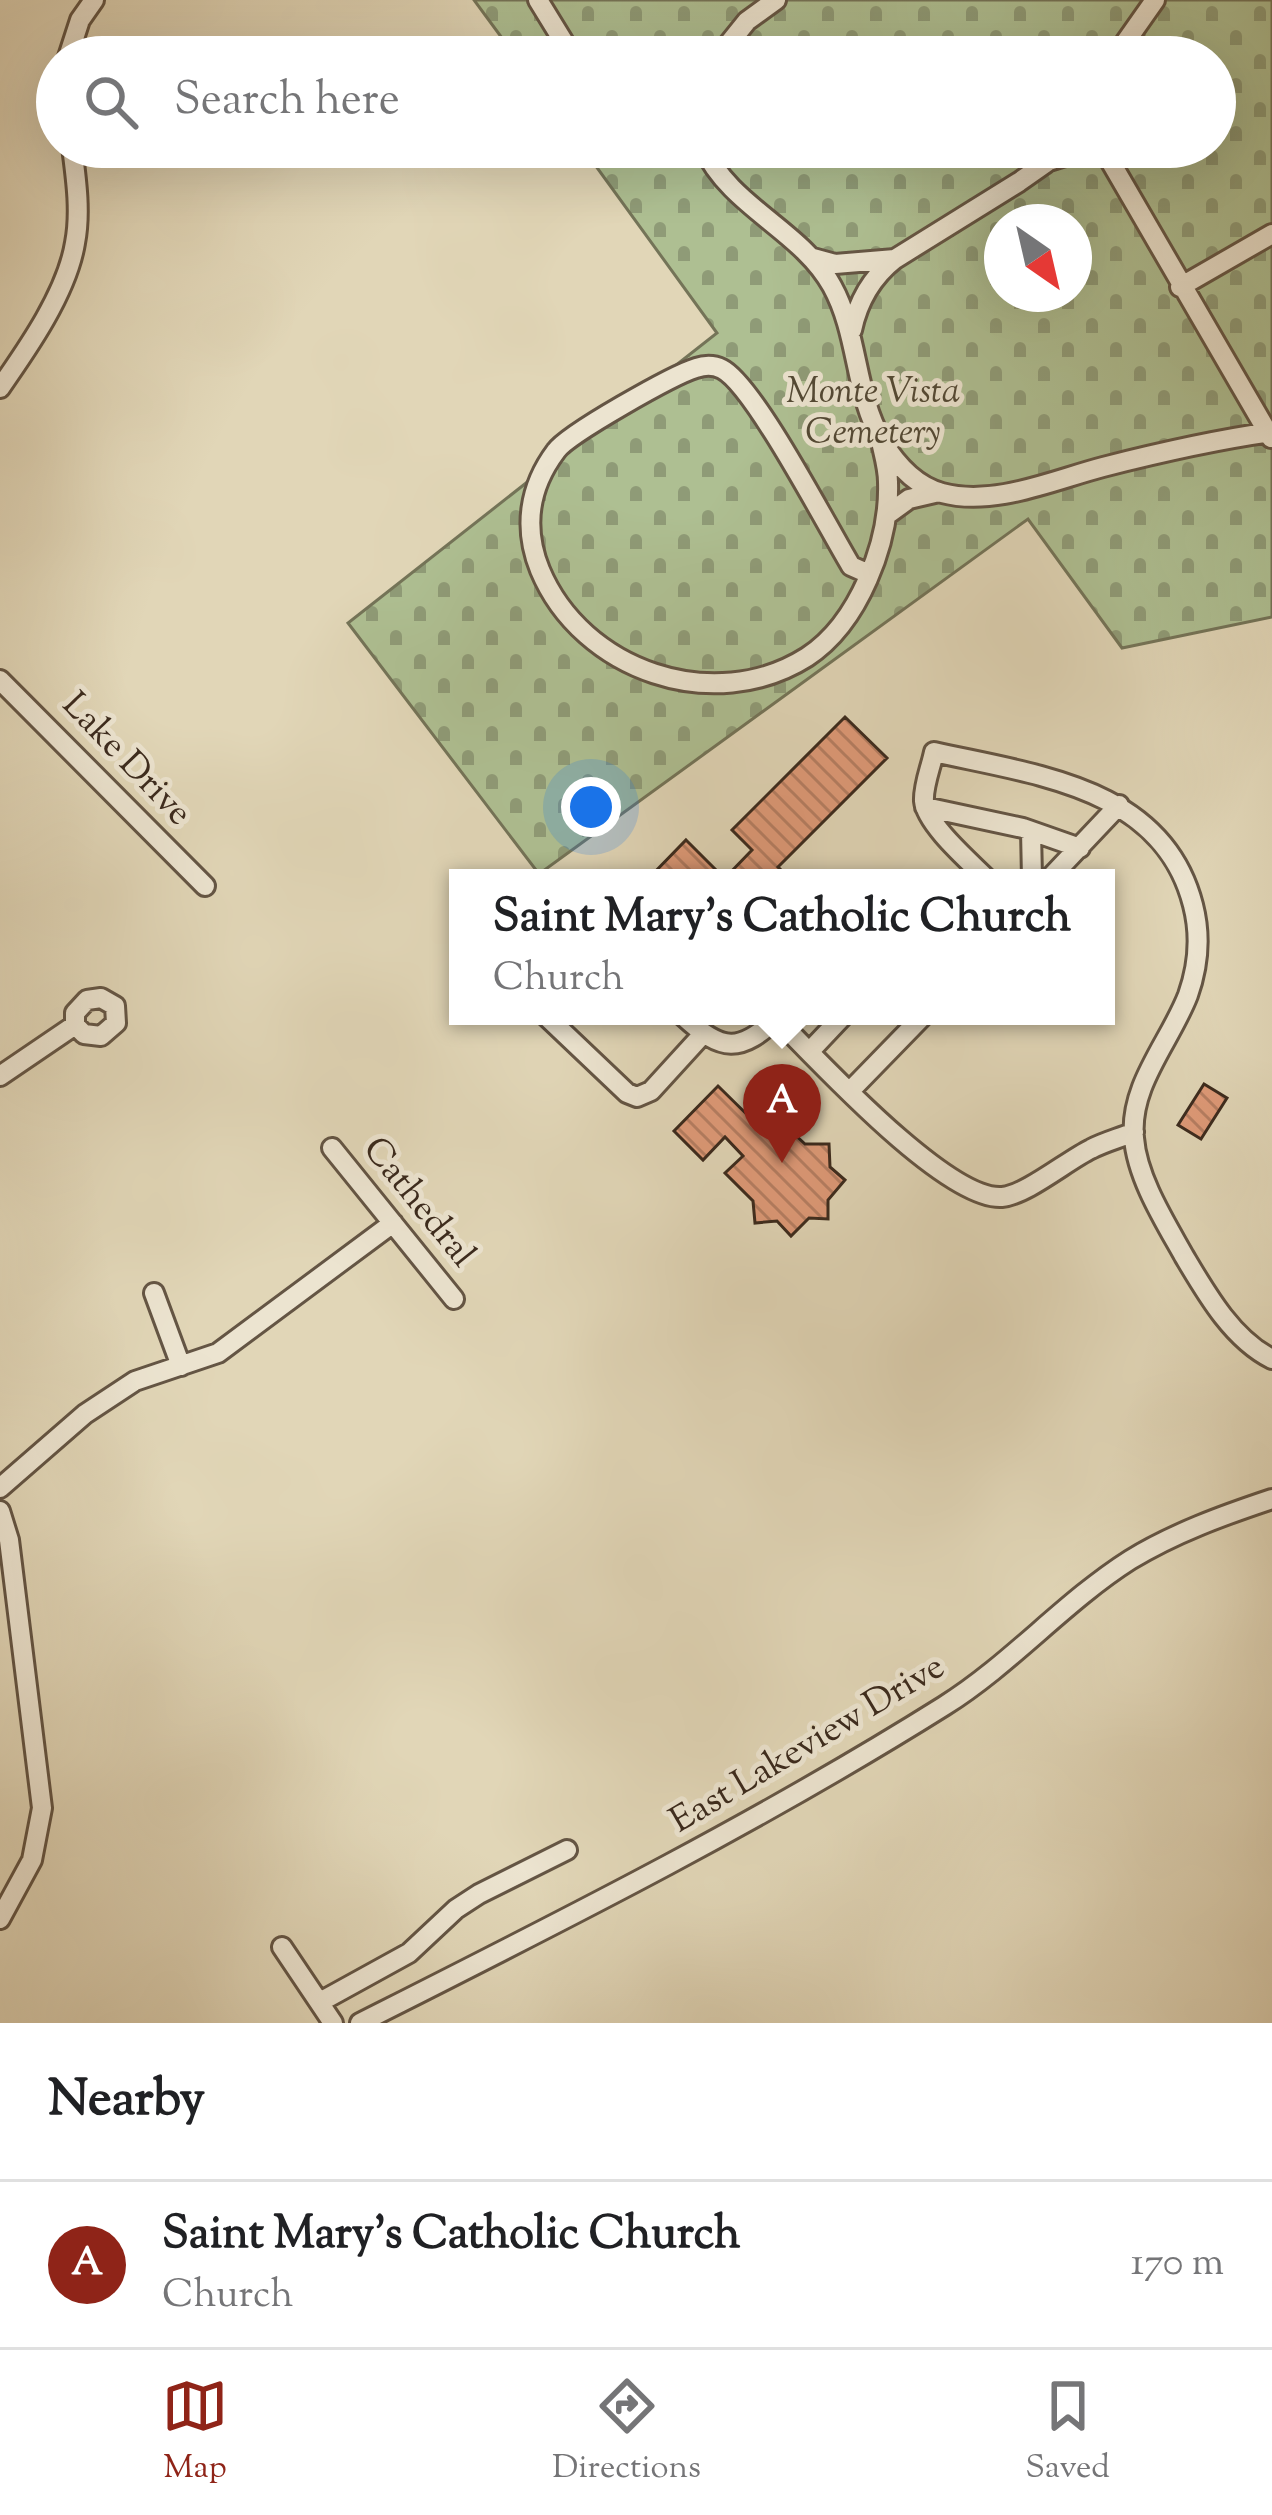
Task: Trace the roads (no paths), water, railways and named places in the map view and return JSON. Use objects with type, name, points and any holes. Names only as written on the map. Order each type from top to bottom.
[{"type":"street","points":[[75,36],[94,0]]},
{"type":"street","points":[[538,0],[560,36]]},
{"type":"street","points":[[734,36],[746,21],[776,0]]},
{"type":"street","points":[[1129,36],[1155,0]]},
{"type":"street","points":[[0,388],[32,343],[75,246],[74,168]]},
{"type":"street","points":[[715,168],[813,258],[832,286],[851,332],[861,388],[880,437],[888,479],[886,514],[869,574],[844,623],[807,656],[753,680],[710,684],[650,674],[604,650],[567,615],[541,571],[527,524],[536,489],[558,447],[677,375],[702,365],[719,367],[749,395],[851,566],[869,574]]},
{"type":"street","points":[[851,332],[872,283],[895,259],[1033,168]]},
{"type":"street","points":[[886,514],[909,499],[938,492],[966,496],[1007,492],[1165,452],[1270,435],[1113,168]]},
{"type":"street","points":[[1180,287],[1272,234]]},
{"type":"street","points":[[813,258],[835,264],[895,259]]},
{"type":"street","points":[[880,437],[905,471],[938,492]]},
{"type":"street","name":"Lake Drive","points":[[0,680],[205,886]]},
{"type":"street","points":[[977,869],[931,820],[925,807],[934,752],[1074,787],[1118,805],[1147,824],[1184,872],[1199,944],[1188,994],[1146,1077],[1135,1110],[1134,1132],[1148,1184],[1190,1265],[1242,1338],[1272,1359]]},
{"type":"street","points":[[1059,869],[1118,805]]},
{"type":"street","points":[[925,807],[1031,830],[1080,848]]},
{"type":"street","points":[[1031,830],[1032,869]]},
{"type":"street","points":[[0,1076],[75,1024]]},
{"type":"street","points":[[555,1025],[627,1094],[637,1097],[650,1091],[703,1034]]},
{"type":"street","points":[[693,1025],[726,1046],[744,1043],[767,1025]]},
{"type":"street","points":[[785,1025],[924,1159],[985,1195],[1003,1197],[1018,1192],[1096,1146],[1134,1132]]},
{"type":"street","points":[[810,1051],[835,1025]]},
{"type":"street","points":[[850,1091],[911,1025]]},
{"type":"street","name":"Cathedral","points":[[332,1148],[454,1299]]},
{"type":"street","points":[[0,1488],[85,1414],[134,1381],[218,1353],[393,1223]]},
{"type":"street","points":[[154,1293],[181,1366]]},
{"type":"street","name":"East Lakeview Drive","points":[[360,2023],[809,1789],[950,1702],[1130,1560],[1200,1525],[1272,1498]]},
{"type":"street","points":[[0,1511],[9,1540],[42,1808],[32,1861],[3,1914]]},
{"type":"street","points":[[320,2002],[409,1954],[479,1894],[567,1850]]},
{"type":"street","points":[[282,1947],[333,2023]]},
{"type":"place","name":"Saint Mary's Catholic Church","points":[[782,1163]]},
{"type":"park label","name":"Monte Vista Cemetery","points":[[873,414]]}]
